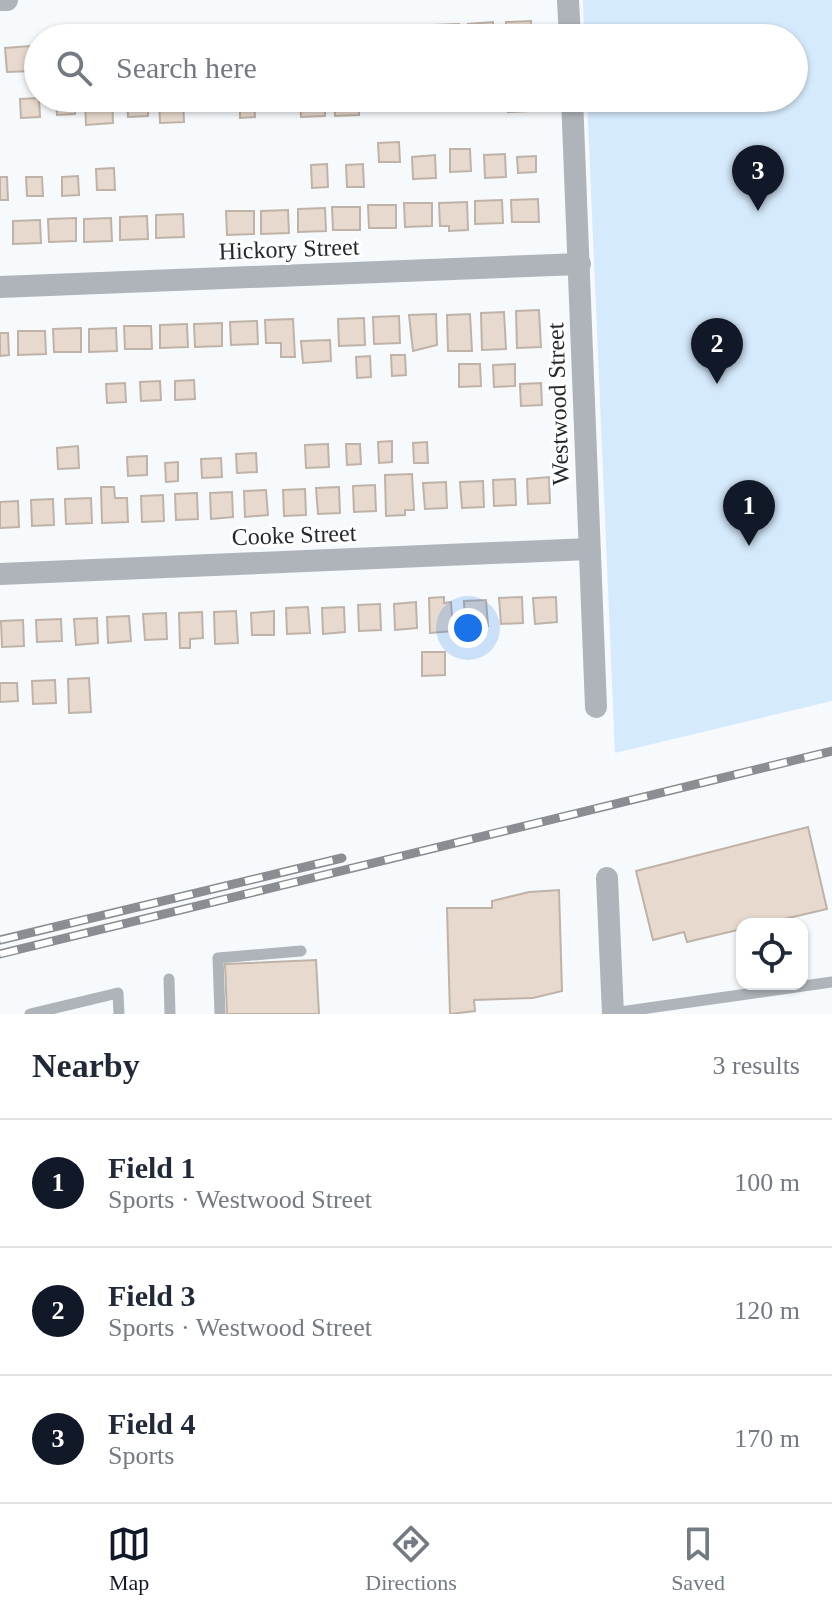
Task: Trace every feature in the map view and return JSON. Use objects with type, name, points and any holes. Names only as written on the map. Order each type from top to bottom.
[{"type":"street","points":[[0,0],[7,0]]},
{"type":"street","points":[[568,0],[569,24]]},
{"type":"street","name":"Westwood Street","points":[[573,112],[596,707]]},
{"type":"street","name":"Hickory Street","points":[[0,287],[580,264]]},
{"type":"street","name":"Cooke Street","points":[[0,574],[589,549]]},
{"type":"street","points":[[607,878],[612,1014]]},
{"type":"lane","points":[[220,1014],[218,958],[301,951]]},
{"type":"lane","points":[[169,979],[170,1014]]},
{"type":"lane","points":[[612,1014],[832,982]]},
{"type":"lane","points":[[30,1014],[118,993],[119,1014]]},
{"type":"shaded area","points":[[583,0],[832,0],[832,701],[615,753],[588,112],[808,112],[808,24],[584,24]]},
{"type":"building","points":[[531,21],[531,24],[506,24]]},
{"type":"building","points":[[24,46],[24,71],[7,72],[5,48]]},
{"type":"building","points":[[20,99],[24,99],[24,112],[40,112],[40,117],[21,118]]},
{"type":"building","points":[[57,112],[75,112],[75,114],[57,115]]},
{"type":"building","points":[[86,112],[113,112],[113,123],[86,125]]},
{"type":"building","points":[[128,112],[148,112],[148,116],[128,117]]},
{"type":"building","points":[[160,112],[184,112],[184,122],[160,123]]},
{"type":"building","points":[[240,112],[255,112],[255,117],[240,118]]},
{"type":"building","points":[[301,112],[325,112],[325,116],[301,117]]},
{"type":"building","points":[[335,112],[359,112],[359,115],[335,116]]},
{"type":"building","points":[[399,142],[400,162],[379,162],[378,143]]},
{"type":"building","points":[[450,149],[470,149],[471,171],[450,172]]},
{"type":"building","points":[[505,154],[506,177],[485,178],[484,155]]},
{"type":"building","points":[[435,155],[436,178],[413,179],[412,157]]},
{"type":"building","points":[[536,156],[536,172],[518,173],[517,157]]},
{"type":"building","points":[[327,164],[328,187],[312,188],[311,165]]},
{"type":"building","points":[[363,164],[364,187],[347,187],[346,165]]},
{"type":"building","points":[[114,168],[115,190],[97,190],[96,169]]},
{"type":"building","points":[[78,176],[79,195],[62,196],[62,177]]},
{"type":"building","points":[[0,177],[7,177],[8,200],[0,200]]},
{"type":"building","points":[[26,177],[42,177],[43,196],[27,196]]},
{"type":"building","points":[[538,199],[539,222],[512,222],[511,200]]},
{"type":"building","points":[[502,200],[503,223],[475,224],[475,201]]},
{"type":"building","points":[[467,202],[468,230],[449,231],[449,226],[440,226],[439,203]]},
{"type":"building","points":[[404,203],[432,203],[432,226],[405,227]]},
{"type":"building","points":[[368,205],[396,205],[396,228],[369,228]]},
{"type":"building","points":[[332,207],[360,207],[360,230],[333,230]]},
{"type":"building","points":[[325,208],[326,231],[298,232],[298,209]]},
{"type":"building","points":[[288,210],[289,233],[261,234],[261,211]]},
{"type":"building","points":[[226,211],[254,211],[254,234],[227,235]]},
{"type":"building","points":[[183,214],[184,237],[156,238],[156,215]]},
{"type":"building","points":[[147,216],[148,239],[120,240],[120,217]]},
{"type":"building","points":[[76,218],[76,241],[49,242],[48,219]]},
{"type":"building","points":[[111,218],[112,241],[84,242],[84,219]]},
{"type":"building","points":[[40,220],[41,243],[13,244],[13,221]]},
{"type":"building","points":[[539,310],[541,347],[517,348],[516,311]]},
{"type":"building","points":[[504,312],[506,349],[482,350],[481,313]]},
{"type":"building","points":[[436,314],[437,345],[413,351],[409,315]]},
{"type":"building","points":[[470,314],[472,351],[448,351],[447,315]]},
{"type":"building","points":[[399,316],[400,343],[374,344],[373,317]]},
{"type":"building","points":[[364,318],[365,345],[339,346],[338,319]]},
{"type":"building","points":[[293,319],[295,357],[281,357],[281,343],[266,343],[265,320]]},
{"type":"building","points":[[257,321],[258,344],[231,345],[230,322]]},
{"type":"building","points":[[222,323],[222,346],[195,347],[194,324]]},
{"type":"building","points":[[187,324],[188,347],[160,348],[160,325]]},
{"type":"building","points":[[124,326],[151,326],[152,349],[125,349]]},
{"type":"building","points":[[81,328],[81,352],[54,352],[53,329]]},
{"type":"building","points":[[116,328],[117,351],[89,352],[89,329]]},
{"type":"building","points":[[18,331],[45,331],[46,354],[18,355]]},
{"type":"building","points":[[0,333],[8,333],[9,355],[0,356]]},
{"type":"building","points":[[330,340],[331,361],[303,363],[301,341]]},
{"type":"building","points":[[391,355],[405,355],[406,375],[392,376]]},
{"type":"building","points":[[370,356],[371,377],[357,378],[356,357]]},
{"type":"building","points":[[459,364],[480,364],[481,386],[459,387]]},
{"type":"building","points":[[515,364],[515,386],[494,387],[493,365]]},
{"type":"building","points":[[194,380],[195,399],[175,400],[175,381]]},
{"type":"building","points":[[160,381],[161,400],[141,401],[140,382]]},
{"type":"building","points":[[125,383],[126,402],[107,403],[106,384]]},
{"type":"building","points":[[541,383],[542,405],[521,406],[520,384]]},
{"type":"building","points":[[392,441],[392,462],[379,463],[378,442]]},
{"type":"building","points":[[427,442],[428,463],[414,463],[413,443]]},
{"type":"building","points":[[328,444],[329,467],[306,468],[305,445]]},
{"type":"building","points":[[346,444],[360,444],[361,464],[347,465]]},
{"type":"building","points":[[78,446],[79,468],[58,469],[57,448]]},
{"type":"building","points":[[256,453],[257,472],[237,473],[236,454]]},
{"type":"building","points":[[147,456],[147,475],[128,476],[127,457]]},
{"type":"building","points":[[221,458],[222,477],[202,478],[201,459]]},
{"type":"building","points":[[178,462],[178,481],[166,482],[165,463]]},
{"type":"building","points":[[412,474],[414,510],[405,510],[405,515],[386,516],[385,475]]},
{"type":"building","points":[[549,477],[550,503],[528,504],[527,479]]},
{"type":"building","points":[[515,479],[516,505],[494,506],[493,480]]},
{"type":"building","points":[[483,481],[484,507],[462,508],[460,482]]},
{"type":"building","points":[[446,482],[447,508],[425,509],[423,483]]},
{"type":"building","points":[[375,485],[376,511],[354,512],[353,486]]},
{"type":"building","points":[[101,487],[114,487],[115,498],[127,498],[128,522],[102,523]]},
{"type":"building","points":[[339,487],[340,513],[318,514],[316,488]]},
{"type":"building","points":[[305,489],[306,515],[284,516],[283,490]]},
{"type":"building","points":[[266,490],[268,515],[245,517],[244,491]]},
{"type":"building","points":[[232,492],[233,517],[211,519],[210,493]]},
{"type":"building","points":[[197,493],[198,519],[176,520],[175,494]]},
{"type":"building","points":[[163,495],[164,521],[142,522],[141,496]]},
{"type":"building","points":[[91,498],[92,523],[66,524],[65,499]]},
{"type":"building","points":[[53,499],[54,525],[32,526],[31,500]]},
{"type":"building","points":[[18,501],[19,527],[0,528],[0,502]]},
{"type":"building","points":[[444,597],[444,603],[451,602],[453,631],[430,633],[429,598]]},
{"type":"building","points":[[522,597],[523,623],[501,624],[499,598]]},
{"type":"building","points":[[556,597],[557,622],[535,624],[533,598]]},
{"type":"building","points":[[486,600],[488,626],[465,627],[464,601]]},
{"type":"building","points":[[416,602],[417,628],[395,630],[394,604]]},
{"type":"building","points":[[380,604],[381,630],[359,631],[358,605]]},
{"type":"building","points":[[308,607],[310,633],[287,634],[286,608]]},
{"type":"building","points":[[344,607],[345,632],[323,634],[322,608]]},
{"type":"building","points":[[236,611],[238,643],[215,644],[214,612]]},
{"type":"building","points":[[274,611],[274,635],[252,635],[251,613]]},
{"type":"building","points":[[202,612],[203,638],[190,639],[190,648],[180,648],[179,613]]},
{"type":"building","points":[[166,613],[167,639],[145,640],[143,614]]},
{"type":"building","points":[[129,616],[131,641],[108,643],[107,617]]},
{"type":"building","points":[[97,618],[98,643],[76,645],[74,619]]},
{"type":"building","points":[[61,619],[62,641],[37,642],[36,620]]},
{"type":"building","points":[[23,620],[24,646],[2,647],[1,621]]},
{"type":"building","points":[[422,652],[445,652],[445,675],[422,676]]},
{"type":"building","points":[[89,678],[91,712],[69,713],[68,679]]},
{"type":"building","points":[[55,680],[56,703],[33,704],[32,681]]},
{"type":"building","points":[[0,683],[17,683],[18,701],[0,702]]},
{"type":"building","points":[[808,827],[827,909],[789,918],[736,918],[736,930],[687,942],[684,932],[653,940],[636,871]]},
{"type":"building","points":[[559,890],[562,991],[533,998],[474,1000],[475,1011],[450,1014],[447,908],[492,908],[492,901],[529,892]]},
{"type":"building","points":[[316,960],[319,1014],[227,1014],[225,964]]},
{"type":"railway","points":[[0,954],[832,751]]},
{"type":"railway","points":[[0,940],[342,858]]},
{"type":"place","name":"Field 4","points":[[758,211]]},
{"type":"place","name":"Field 3","points":[[717,384]]},
{"type":"place","name":"Field 1","points":[[749,546]]}]
